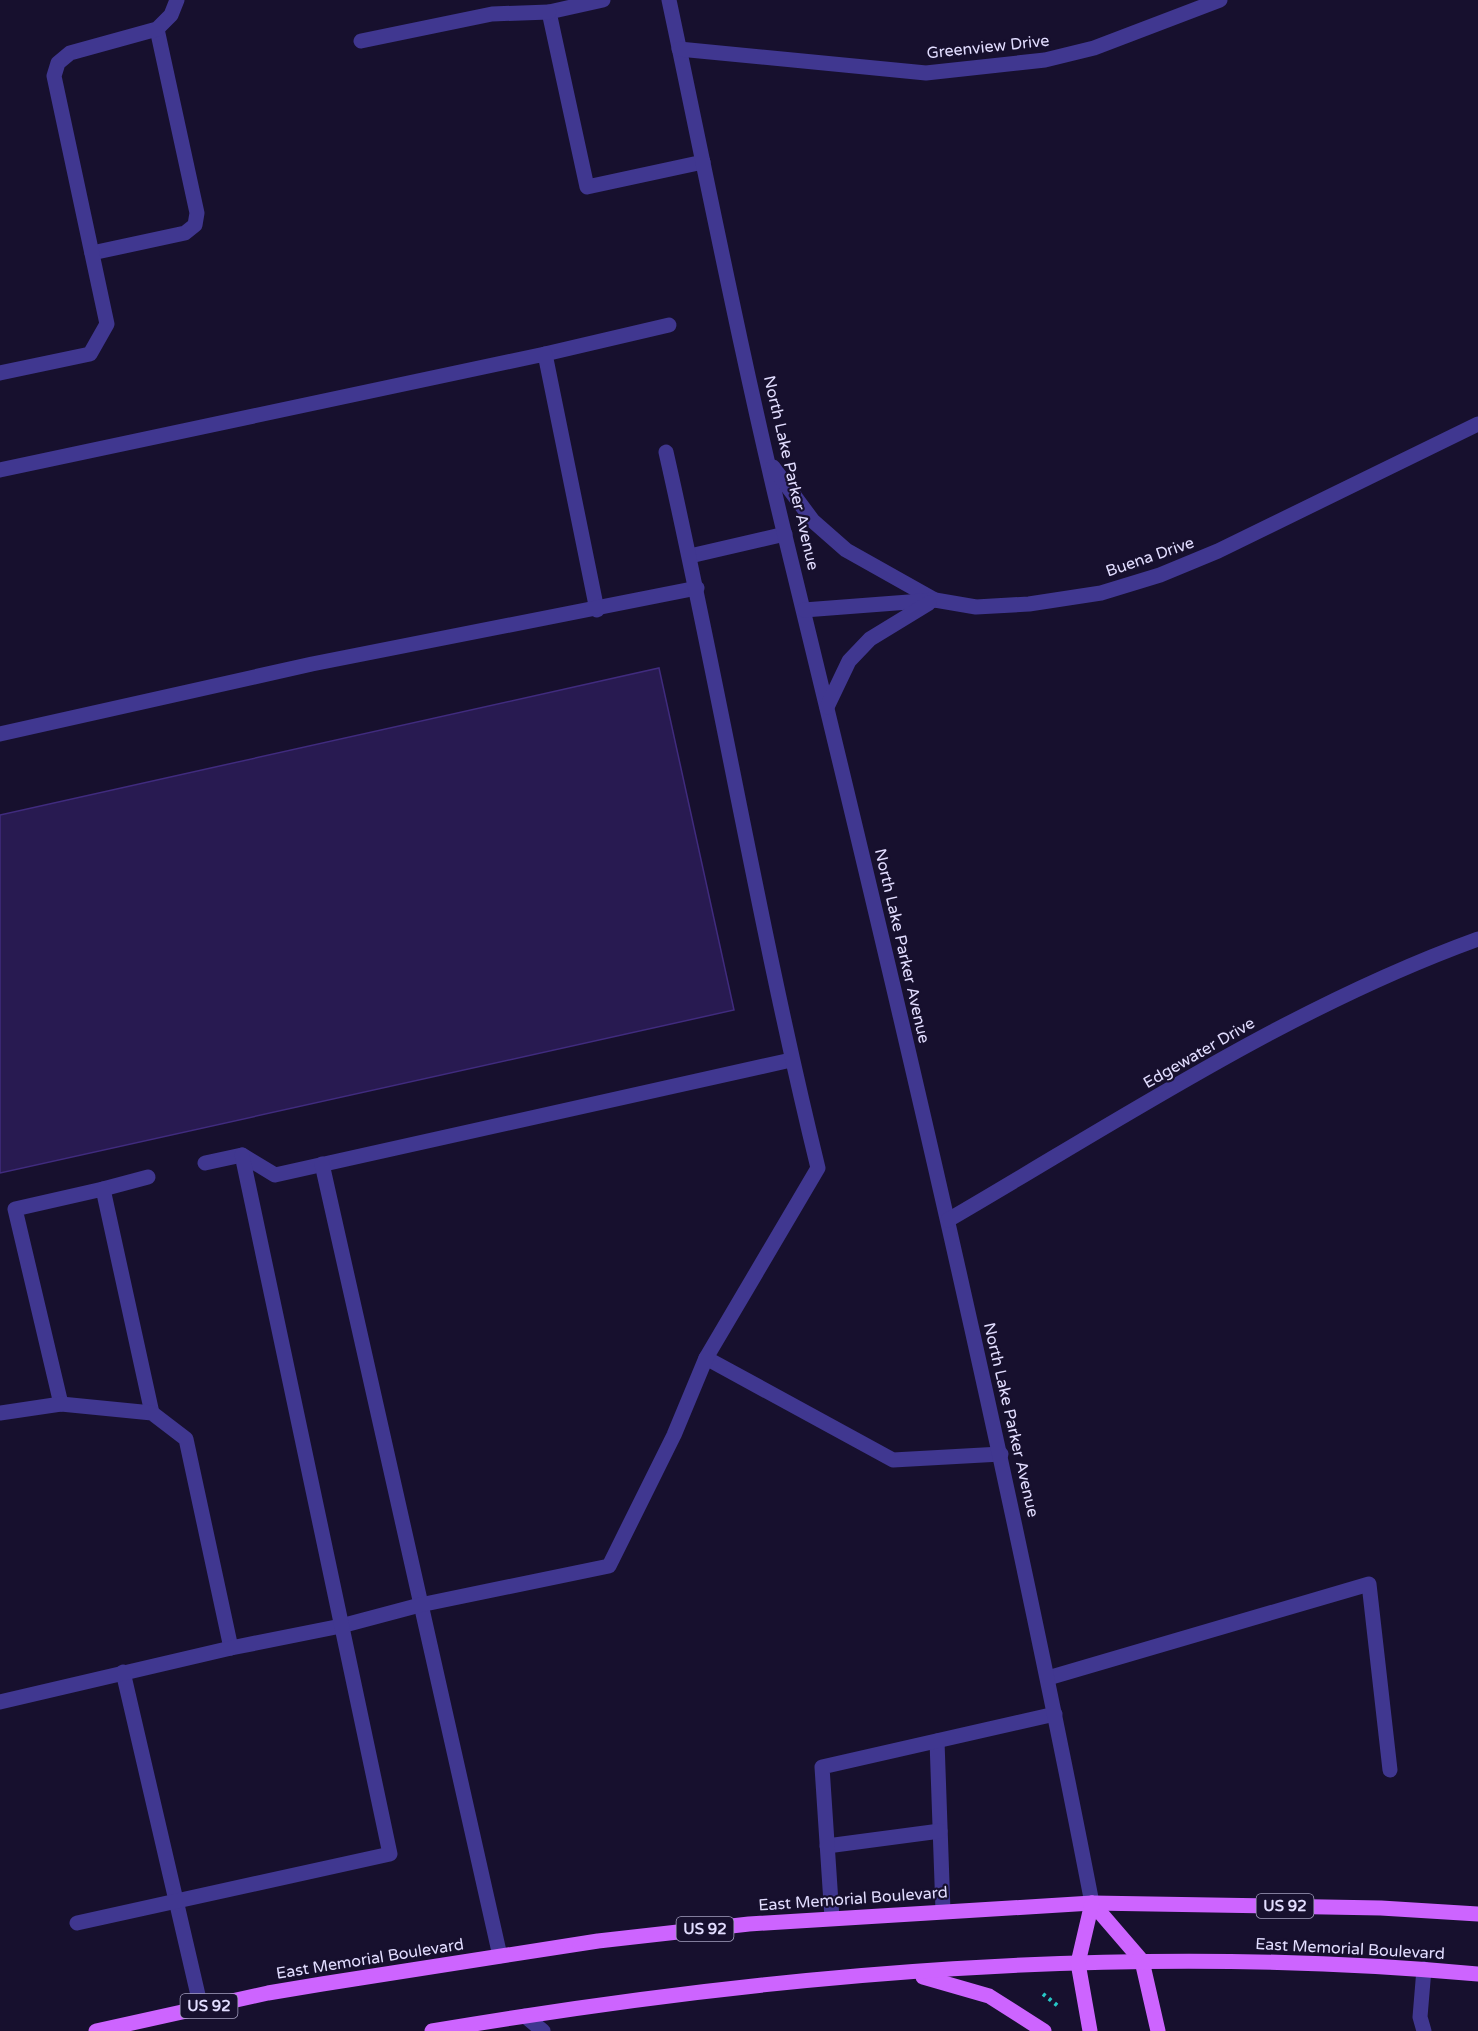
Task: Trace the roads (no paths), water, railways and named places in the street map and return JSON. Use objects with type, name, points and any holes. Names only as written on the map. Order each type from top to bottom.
[{"type":"main road","name":"East Memorial Boulevard","points":[[96,2031],[268,1993],[598,1941],[832,1918],[1092,1903],[1381,1908],[1478,1914]]},
{"type":"main road","points":[[1092,1903],[1143,1961],[1158,2031]]},
{"type":"main road","points":[[1090,2031],[1078,1963],[1092,1903]]},
{"type":"main road","name":"East Memorial Boulevard","points":[[432,2031],[525,2016],[751,1987],[912,1973],[1078,1963],[1143,1961],[1424,1969],[1478,1974]]},
{"type":"main road","points":[[912,1973],[989,1996],[1044,2031]]},
{"type":"street","points":[[0,373],[90,354],[107,324],[54,76],[58,63],[70,53],[157,29],[171,15],[177,0]]},
{"type":"street","points":[[361,41],[492,14],[549,12],[603,0]]},
{"type":"street","name":"North Lake Parker Avenue","points":[[669,0],[768,461],[948,1220],[1001,1454],[1092,1903]]},
{"type":"street","name":"Greenview Drive","points":[[679,49],[926,73],[1055,58],[1094,48],[1220,0]]},
{"type":"street","points":[[549,12],[587,187],[703,162]]},
{"type":"street","points":[[92,253],[186,233],[195,225],[196,213],[157,29]]},
{"type":"street","points":[[0,470],[545,354],[669,325]]},
{"type":"street","points":[[545,354],[597,610]]},
{"type":"street","name":"Buena Drive","points":[[804,610],[935,600],[976,606],[1029,604],[1101,593],[1160,575],[1218,551],[1478,424]]},
{"type":"street","points":[[0,1702],[123,1672],[341,1626],[420,1605],[609,1566],[675,1435],[706,1358],[818,1168],[791,1060],[697,588],[666,452]]},
{"type":"street","points":[[768,461],[813,521],[846,550],[935,600],[870,639],[849,661],[827,707]]},
{"type":"street","points":[[690,556],[785,534]]},
{"type":"street","points":[[0,734],[312,664],[597,610],[697,588]]},
{"type":"street","name":"Edgewater Drive","points":[[948,1220],[1292,1020],[1478,939]]},
{"type":"street","points":[[205,1163],[242,1155],[275,1175],[791,1060]]},
{"type":"street","points":[[77,1923],[390,1854],[242,1155]]},
{"type":"street","points":[[322,1164],[501,1956]]},
{"type":"street","points":[[61,1404],[15,1209],[148,1177]]},
{"type":"street","points":[[103,1189],[152,1413]]},
{"type":"street","points":[[706,1358],[893,1460],[1001,1454]]},
{"type":"street","points":[[0,1413],[61,1404],[152,1413],[186,1439],[231,1648]]},
{"type":"street","points":[[1048,1678],[1369,1584],[1390,1770]]},
{"type":"street","points":[[123,1672],[201,2008]]},
{"type":"street","points":[[832,1918],[822,1767],[1055,1714]]},
{"type":"street","points":[[937,1741],[943,1911]]},
{"type":"street","points":[[827,1846],[940,1831]]},
{"type":"street","points":[[1424,1969],[1420,2017],[1424,2031]]},
{"type":"street","points":[[525,2016],[543,2031]]}]
